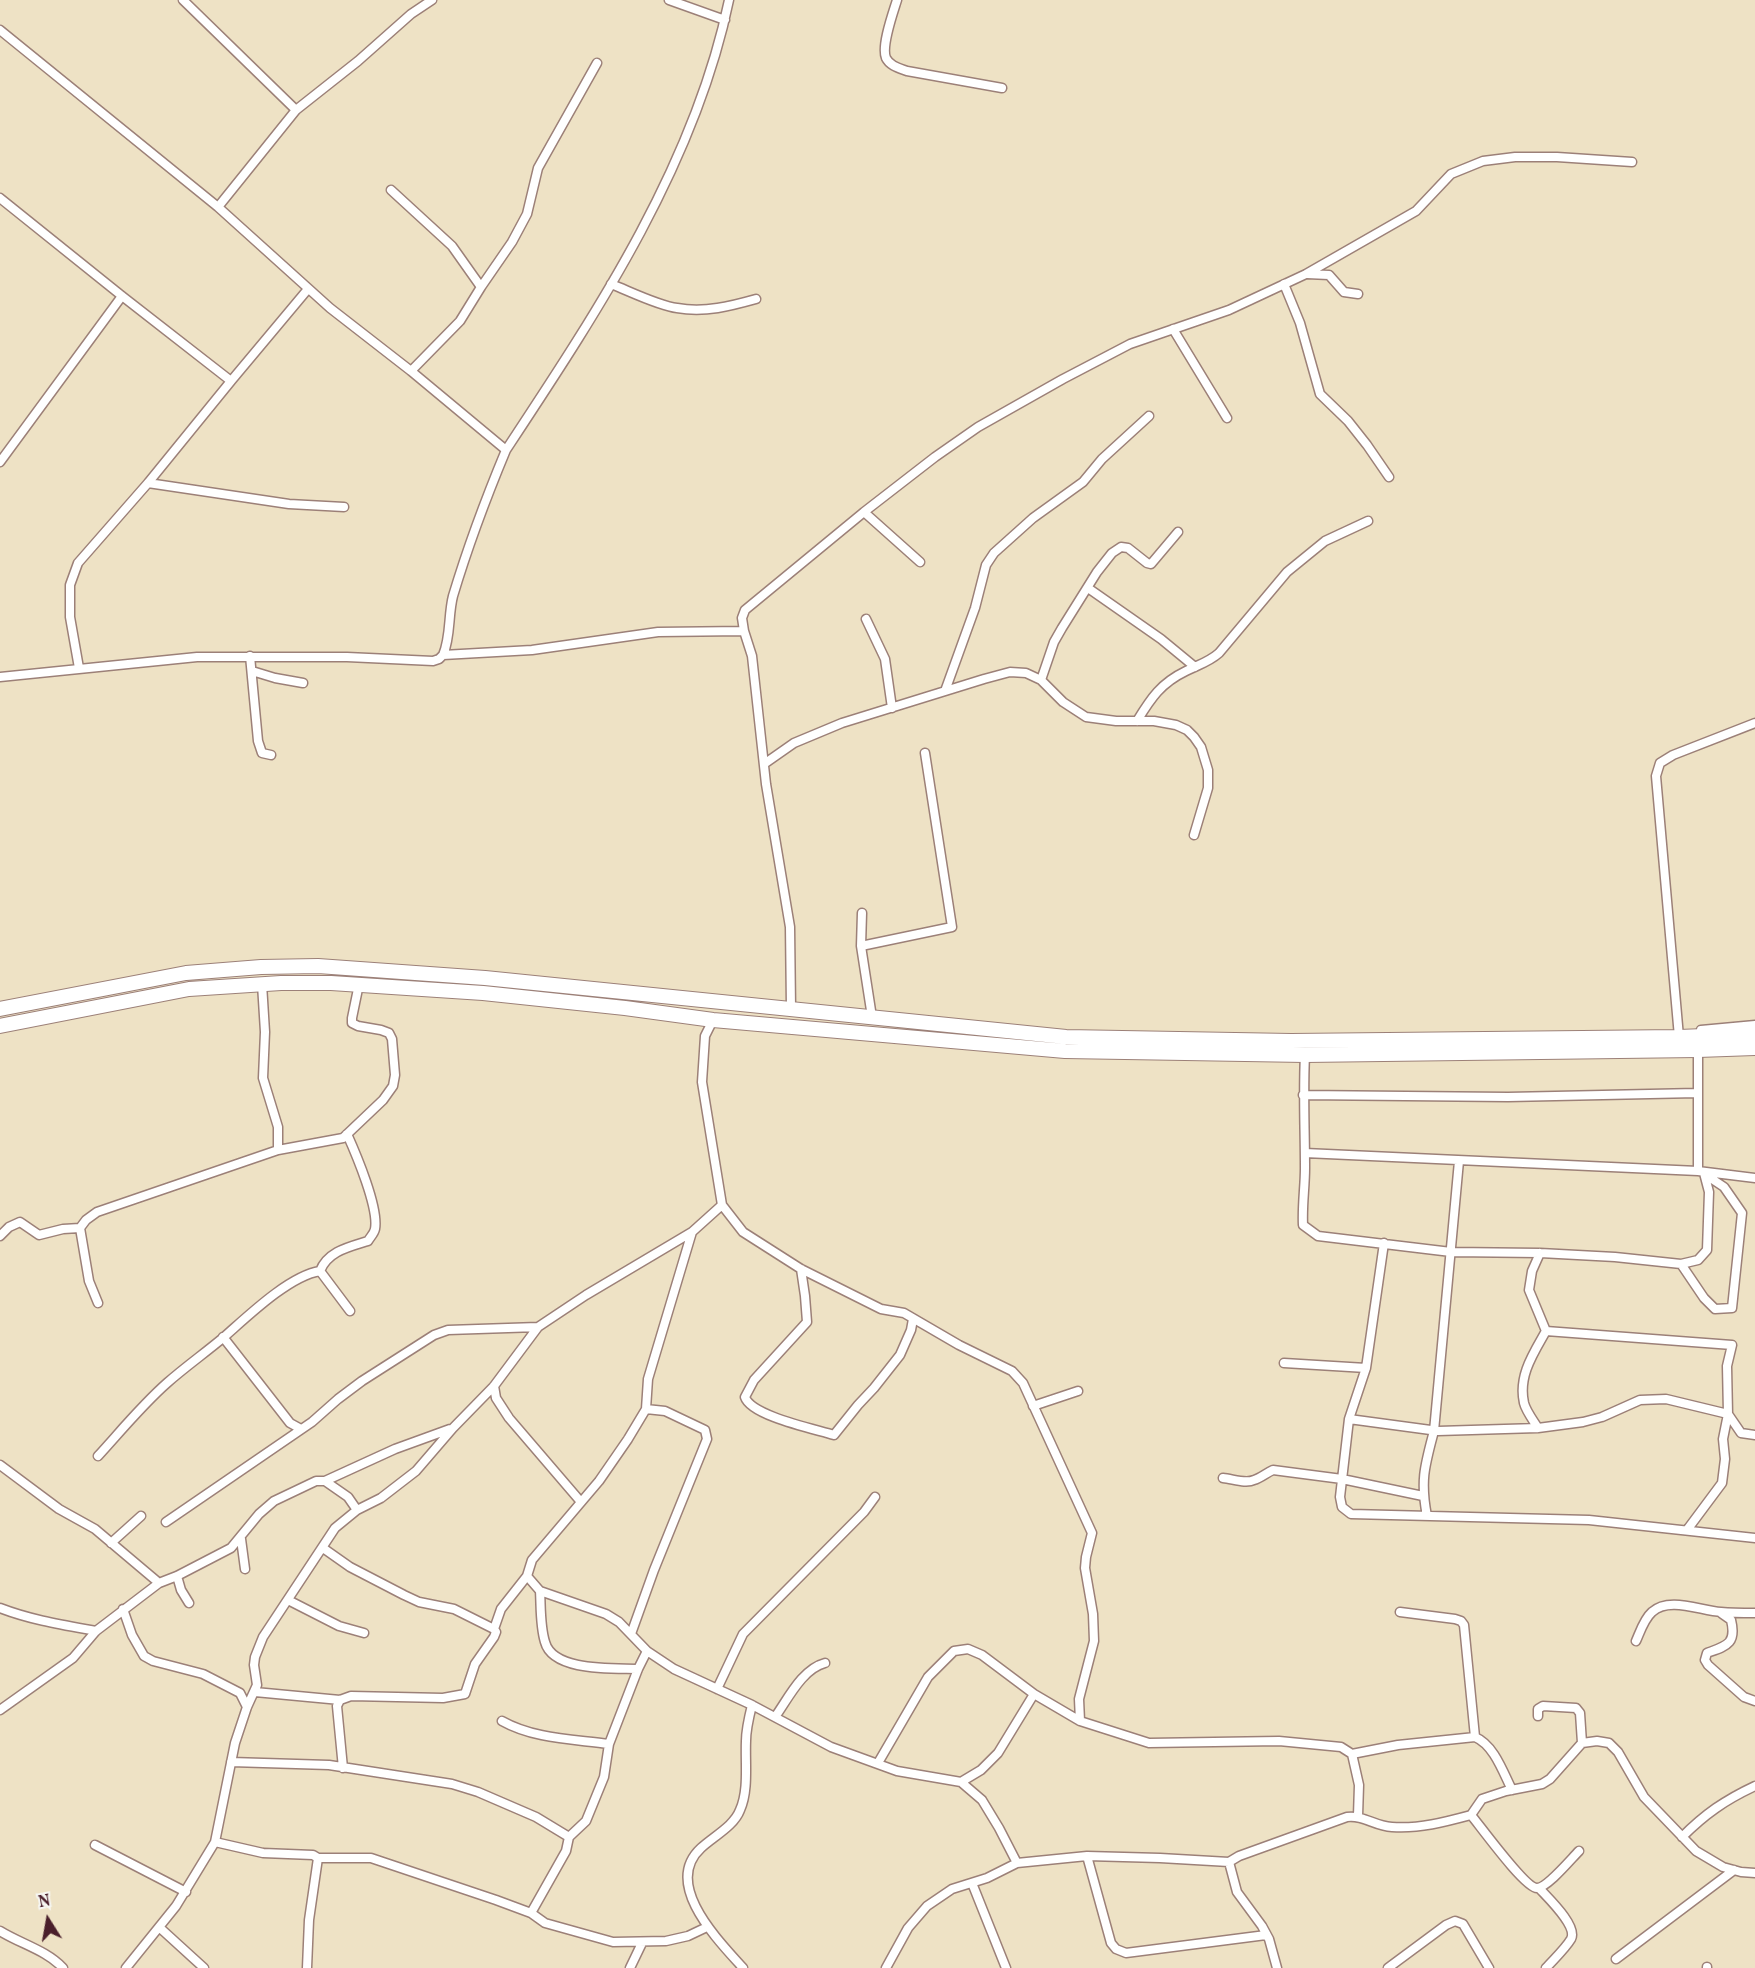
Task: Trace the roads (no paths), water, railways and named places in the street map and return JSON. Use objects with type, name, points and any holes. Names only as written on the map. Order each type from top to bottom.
[{"type":"main road","points":[[0,1010],[186,973],[261,967],[332,967],[485,978],[1087,1038],[1291,1041],[1755,1034]]},
{"type":"main road","points":[[331,983],[332,967]]},
{"type":"main road","points":[[0,1026],[189,989],[262,984],[331,983],[495,994],[714,1020],[1065,1051],[1305,1055],[1755,1048]]},
{"type":"main road","points":[[1505,1038],[1505,1053]]},
{"type":"street","points":[[183,0],[296,110]]},
{"type":"street","points":[[218,207],[296,110],[358,61],[411,14],[432,0]]},
{"type":"street","points":[[669,0],[724,20]]},
{"type":"street","points":[[0,677],[197,657],[347,657],[432,661],[439,659],[447,647],[452,599],[475,525],[506,450],[559,370],[660,196],[703,90],[729,0]]},
{"type":"street","points":[[897,0],[884,48],[886,59],[894,67],[1002,88]]},
{"type":"street","points":[[0,30],[218,207],[308,289],[506,450]]},
{"type":"street","points":[[411,371],[460,321],[512,242],[527,214],[538,168],[597,63]]},
{"type":"street","points":[[791,1008],[790,927],[764,764],[752,656],[742,618],[745,610],[864,512],[978,427],[1063,378],[1120,349],[1229,310],[1306,274],[1416,211],[1451,174],[1483,161],[1515,157],[1632,162]]},
{"type":"street","points":[[391,190],[452,246],[481,286]]},
{"type":"street","points":[[1,201],[231,381]]},
{"type":"street","points":[[1306,274],[1329,275],[1344,292],[1358,294]]},
{"type":"street","points":[[611,284],[676,308],[705,310],[756,299]]},
{"type":"street","points":[[1284,284],[1300,323],[1320,394],[1348,421],[1389,477]]},
{"type":"street","points":[[79,668],[70,617],[70,585],[78,563],[148,483],[308,289]]},
{"type":"street","points":[[0,462],[122,296]]},
{"type":"street","points":[[1173,329],[1227,418]]},
{"type":"street","points":[[945,691],[975,608],[986,565],[994,553],[1034,518],[1083,482],[1102,459],[1149,416]]},
{"type":"street","points":[[148,483],[289,504],[344,507]]},
{"type":"street","points":[[864,512],[920,562]]},
{"type":"street","points":[[1137,721],[1152,697],[1164,684],[1211,661],[1287,572],[1325,541],[1368,521]]},
{"type":"street","points":[[1041,680],[1054,642],[1097,572],[1112,553],[1121,547],[1128,548],[1151,564],[1178,532]]},
{"type":"street","points":[[1088,588],[1161,639],[1195,667]]},
{"type":"street","points":[[867,619],[885,659],[892,708]]},
{"type":"street","points":[[443,655],[532,650],[658,632],[744,631]]},
{"type":"street","points":[[250,656],[258,741],[262,753],[271,755]]},
{"type":"street","points":[[252,671],[303,683]]},
{"type":"street","points":[[764,764],[794,743],[842,723],[1010,672],[1026,673],[1041,680],[1063,702],[1086,717],[1116,721],[1154,721],[1176,725],[1187,730],[1201,747],[1208,770],[1208,788],[1194,835]]},
{"type":"street","points":[[1755,723],[1672,755],[1660,763],[1656,776],[1679,1034],[1755,1025]]},
{"type":"street","points":[[861,946],[952,927],[925,753]]},
{"type":"street","points":[[862,913],[861,946],[872,1017]]},
{"type":"street","points":[[262,984],[265,1032],[263,1078],[278,1127],[278,1150]]},
{"type":"street","points":[[98,1302],[89,1281],[80,1228],[97,1212],[278,1150],[343,1138],[383,1100],[393,1086],[395,1075],[392,1039],[389,1033],[352,1023],[359,984]]},
{"type":"street","points":[[714,1020],[705,1036],[702,1082],[722,1205],[743,1232],[801,1269],[881,1309],[904,1313],[914,1318],[959,1345],[1012,1371],[1023,1383],[1092,1533],[1085,1568],[1093,1614],[1094,1641],[1079,1699],[1080,1721]]},
{"type":"street","points":[[1305,1055],[1303,1224],[1318,1236],[1451,1252],[1540,1253],[1615,1257],[1681,1264],[1698,1260],[1707,1250],[1709,1192],[1701,1172],[1697,1093],[1698,1050]]},
{"type":"street","points":[[1303,1095],[1509,1097],[1697,1093]]},
{"type":"street","points":[[320,1271],[324,1263],[334,1254],[368,1241],[375,1227],[373,1209],[361,1166],[347,1134]]},
{"type":"street","points":[[1305,1153],[1701,1172],[1755,1178]]},
{"type":"street","points":[[1427,1516],[1423,1496],[1423,1473],[1434,1431],[1459,1161]]},
{"type":"street","points":[[1681,1264],[1704,1298],[1715,1309],[1732,1308],[1742,1213],[1724,1187],[1701,1172]]},
{"type":"street","points":[[126,1968],[186,1892],[215,1842],[235,1743],[257,1685],[255,1657],[263,1637],[335,1528],[357,1510],[381,1498],[416,1471],[453,1428],[494,1386],[538,1327],[586,1295],[692,1232],[722,1205]]},
{"type":"street","points":[[0,1236],[9,1227],[20,1222],[39,1235],[63,1229],[80,1228]]},
{"type":"street","points":[[255,1692],[340,1700],[351,1696],[443,1698],[465,1694],[471,1672],[494,1637],[496,1632],[494,1629],[501,1609],[527,1576],[532,1560],[599,1481],[646,1409],[648,1379],[692,1232]]},
{"type":"street","points":[[1384,1243],[1366,1368],[1349,1419],[1340,1497],[1342,1507],[1351,1514],[1589,1520],[1755,1538]]},
{"type":"street","points":[[1540,1253],[1532,1271],[1529,1290],[1546,1332]]},
{"type":"street","points":[[801,1269],[807,1322],[754,1380],[745,1396],[752,1407],[783,1420],[834,1435],[874,1389],[900,1354],[914,1318]]},
{"type":"street","points":[[320,1271],[350,1311]]},
{"type":"street","points":[[98,1456],[166,1384],[224,1337],[256,1307],[301,1277],[320,1271]]},
{"type":"street","points":[[166,1522],[312,1422],[362,1381],[434,1335],[448,1330],[538,1327]]},
{"type":"street","points":[[1546,1332],[1732,1345],[1727,1366],[1728,1414],[1723,1438],[1725,1459],[1722,1483],[1687,1530]]},
{"type":"street","points":[[1538,1428],[1524,1405],[1523,1386],[1527,1363],[1546,1332]]},
{"type":"street","points":[[224,1337],[290,1423],[301,1429]]},
{"type":"street","points":[[1284,1363],[1366,1368]]},
{"type":"street","points":[[494,1386],[496,1398],[509,1418],[581,1502]]},
{"type":"street","points":[[1034,1406],[1078,1392]]},
{"type":"street","points":[[1349,1419],[1434,1431],[1538,1428],[1602,1417],[1640,1400],[1666,1399],[1728,1414],[1741,1433],[1755,1435]]},
{"type":"street","points":[[631,1634],[654,1570],[707,1439],[705,1430],[685,1420],[665,1411],[646,1409]]},
{"type":"street","points":[[290,1423],[291,1436]]},
{"type":"street","points":[[0,1709],[73,1658],[96,1631],[159,1583],[231,1548],[241,1539],[259,1514],[274,1501],[316,1481],[325,1481],[394,1449],[453,1428]]},
{"type":"street","points":[[1,1467],[59,1509],[95,1529],[159,1583]]},
{"type":"street","points":[[1223,1478],[1249,1482],[1273,1470],[1342,1479],[1423,1496]]},
{"type":"street","points":[[325,1481],[348,1497],[357,1510]]},
{"type":"street","points":[[717,1689],[743,1634],[864,1512],[875,1497]]},
{"type":"street","points":[[111,1543],[141,1516]]},
{"type":"street","points":[[241,1539],[244,1569]]},
{"type":"street","points":[[323,1548],[350,1567],[404,1595],[419,1602],[454,1609],[494,1629]]},
{"type":"street","points":[[177,1576],[181,1590],[189,1603]]},
{"type":"street","points":[[527,1576],[540,1591],[606,1614],[619,1622],[647,1651],[674,1670],[775,1717],[831,1747],[897,1771],[961,1782],[982,1800],[1017,1863]]},
{"type":"street","points":[[540,1591],[545,1643],[552,1655],[592,1668],[638,1669]]},
{"type":"street","points":[[288,1600],[339,1626],[364,1633]]},
{"type":"street","points":[[1636,1641],[1652,1612],[1663,1605],[1694,1606],[1719,1612],[1755,1613]]},
{"type":"street","points":[[0,1608],[50,1623],[96,1631]]},
{"type":"street","points":[[123,1610],[132,1635],[144,1656],[153,1661],[202,1674],[240,1693],[247,1707]]},
{"type":"street","points":[[1400,1612],[1455,1619],[1464,1625],[1475,1737]]},
{"type":"street","points":[[1719,1612],[1731,1620],[1734,1630],[1732,1640],[1726,1646],[1707,1653],[1705,1660],[1744,1697],[1755,1701]]},
{"type":"street","points":[[878,1763],[928,1677],[954,1651],[968,1649],[982,1654],[1034,1694],[1080,1721],[1149,1743],[1279,1741],[1341,1747],[1352,1754],[1398,1745],[1475,1737],[1482,1740],[1496,1757],[1512,1790]]},
{"type":"street","points":[[531,1913],[566,1851],[569,1837],[586,1821],[604,1777],[609,1744],[647,1651]]},
{"type":"street","points":[[775,1717],[808,1671],[816,1665],[825,1663]]},
{"type":"street","points":[[961,1782],[981,1770],[998,1753],[1034,1694]]},
{"type":"street","points":[[340,1700],[337,1706],[343,1768]]},
{"type":"street","points":[[743,1968],[707,1927],[691,1895],[687,1878],[691,1860],[740,1811],[744,1796],[746,1733],[752,1706]]},
{"type":"street","points":[[1538,1716],[1538,1709],[1543,1706],[1576,1708],[1580,1713],[1582,1743]]},
{"type":"street","points":[[502,1721],[516,1729],[536,1735],[609,1744]]},
{"type":"street","points":[[886,1968],[908,1928],[927,1906],[952,1889],[987,1878],[1017,1863],[1087,1856],[1229,1863],[1239,1856],[1347,1817],[1358,1816],[1375,1825],[1392,1827],[1429,1826],[1471,1815],[1482,1799],[1542,1784],[1550,1779],[1582,1743],[1597,1741],[1608,1743],[1618,1752],[1644,1797],[1696,1851],[1723,1867],[1755,1873]]},
{"type":"street","points":[[1352,1754],[1359,1785],[1358,1816]]},
{"type":"street","points":[[231,1762],[329,1765],[452,1784],[478,1792],[536,1817],[569,1837]]},
{"type":"street","points":[[1682,1837],[1703,1816],[1730,1798],[1755,1786]]},
{"type":"street","points":[[1471,1815],[1522,1879],[1534,1888],[1539,1888],[1550,1881],[1579,1851]]},
{"type":"street","points":[[215,1842],[263,1853],[313,1855],[318,1858],[371,1858],[463,1887],[531,1913],[545,1923],[613,1942],[666,1941],[688,1936],[707,1927]]},
{"type":"street","points":[[95,1845],[186,1892]]},
{"type":"street","points":[[1087,1856],[1111,1943],[1116,1949],[1126,1953],[1266,1935]]},
{"type":"street","points":[[307,1968],[309,1920],[318,1858]]},
{"type":"street","points":[[1229,1863],[1238,1892],[1266,1935],[1277,1968]]},
{"type":"street","points":[[1616,1959],[1734,1870]]},
{"type":"street","points":[[972,1883],[1006,1968]]},
{"type":"street","points":[[1539,1888],[1573,1929],[1572,1937],[1546,1968]]},
{"type":"street","points":[[1388,1968],[1446,1925],[1455,1922],[1462,1924],[1489,1968]]},
{"type":"street","points":[[159,1927],[204,1968]]},
{"type":"street","points":[[0,1931],[19,1942],[47,1953],[63,1968]]},
{"type":"street","points":[[630,1968],[642,1943]]}]
